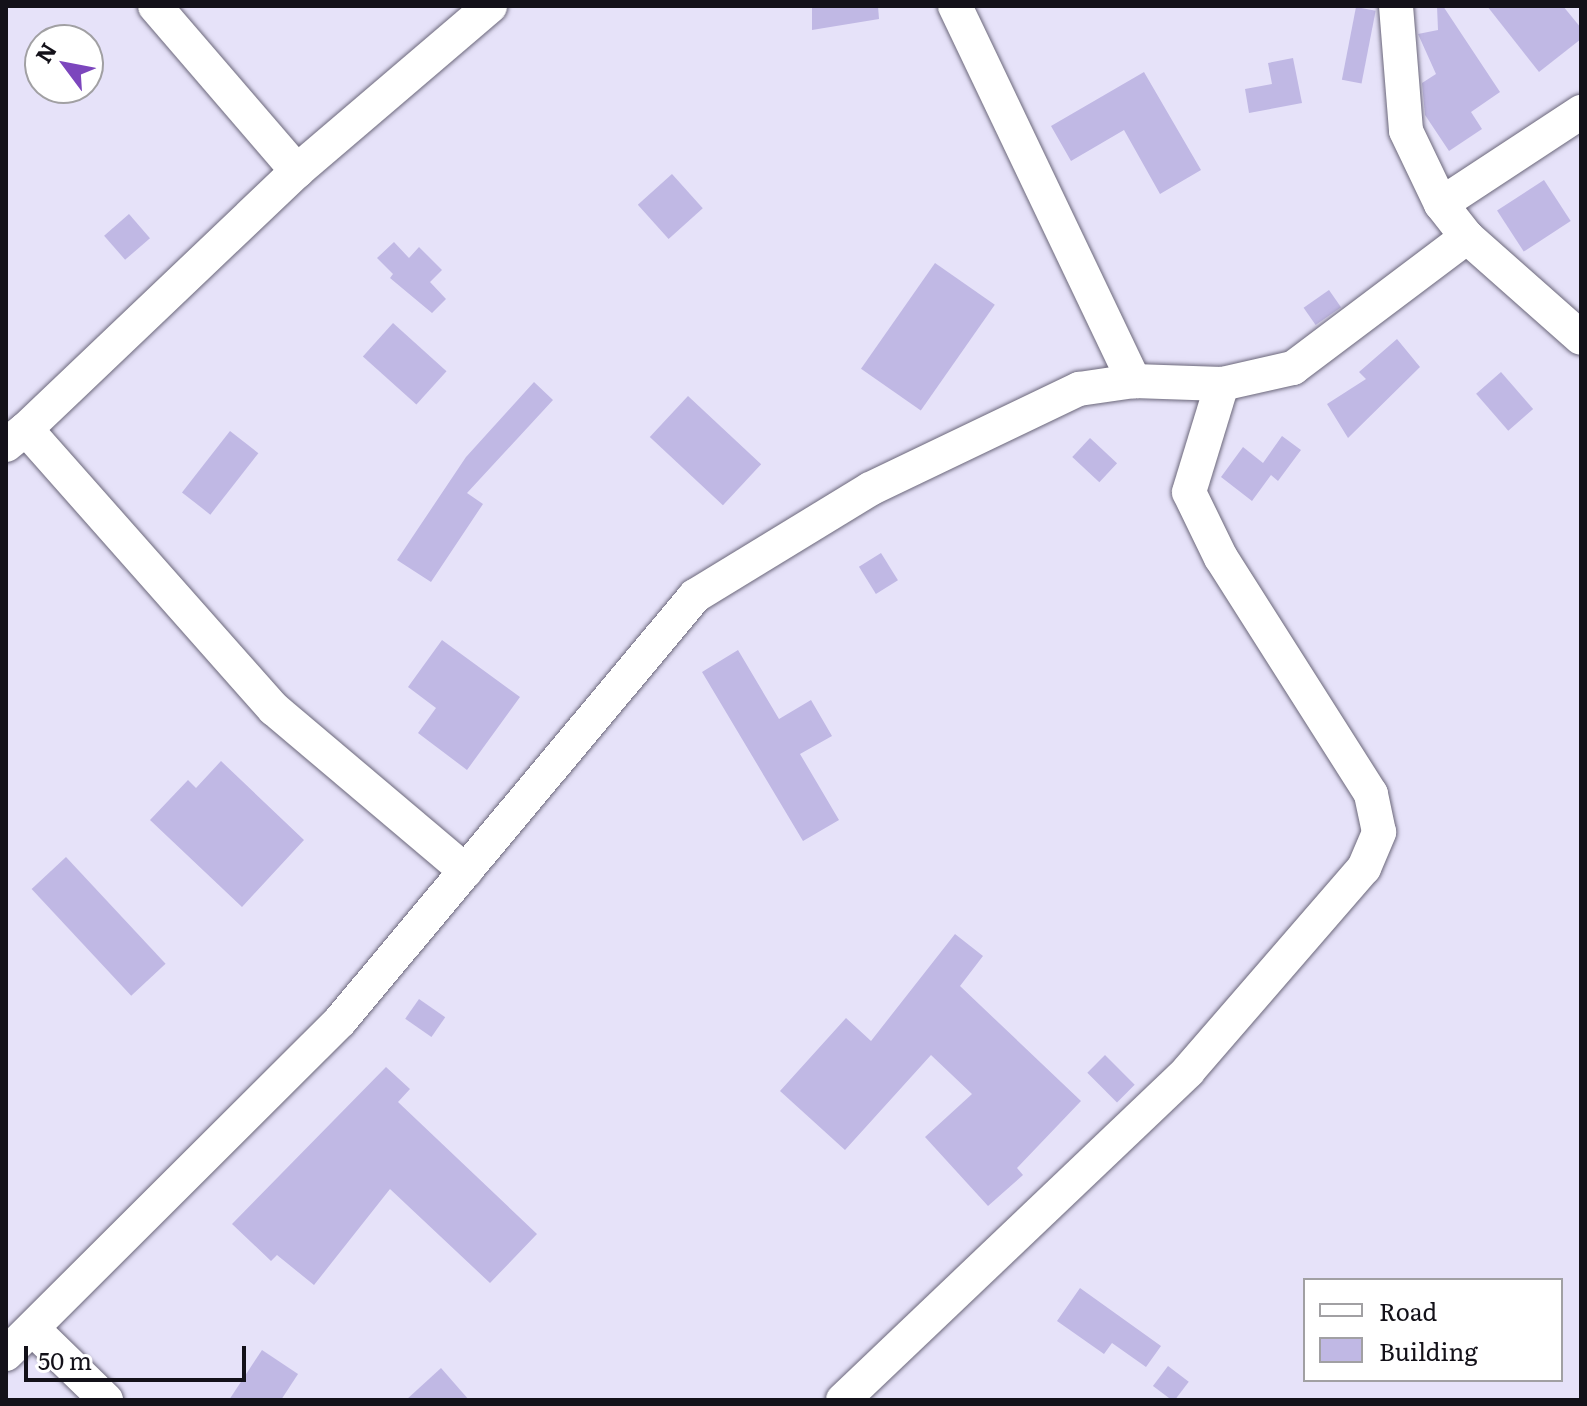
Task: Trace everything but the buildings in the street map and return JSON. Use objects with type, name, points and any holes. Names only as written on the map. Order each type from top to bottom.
[{"type":"street","points":[[155,6],[297,171]]},
{"type":"street","points":[[466,871],[274,709],[16,437],[297,171],[490,6]]},
{"type":"street","points":[[955,6],[1134,381]]},
{"type":"street","points":[[1396,6],[1406,131],[1441,204],[1467,237],[1581,338]]},
{"type":"street","points":[[1441,204],[1581,112]]},
{"type":"street","points":[[6,1354],[340,1021],[695,596],[870,489],[1079,389],[1134,381],[1222,384],[1293,368],[1467,237]]},
{"type":"street","points":[[843,1400],[1188,1071],[1364,868],[1379,832],[1371,794],[1221,558],[1189,492],[1222,384]]},
{"type":"street","points":[[33,1329],[106,1400]]}]
